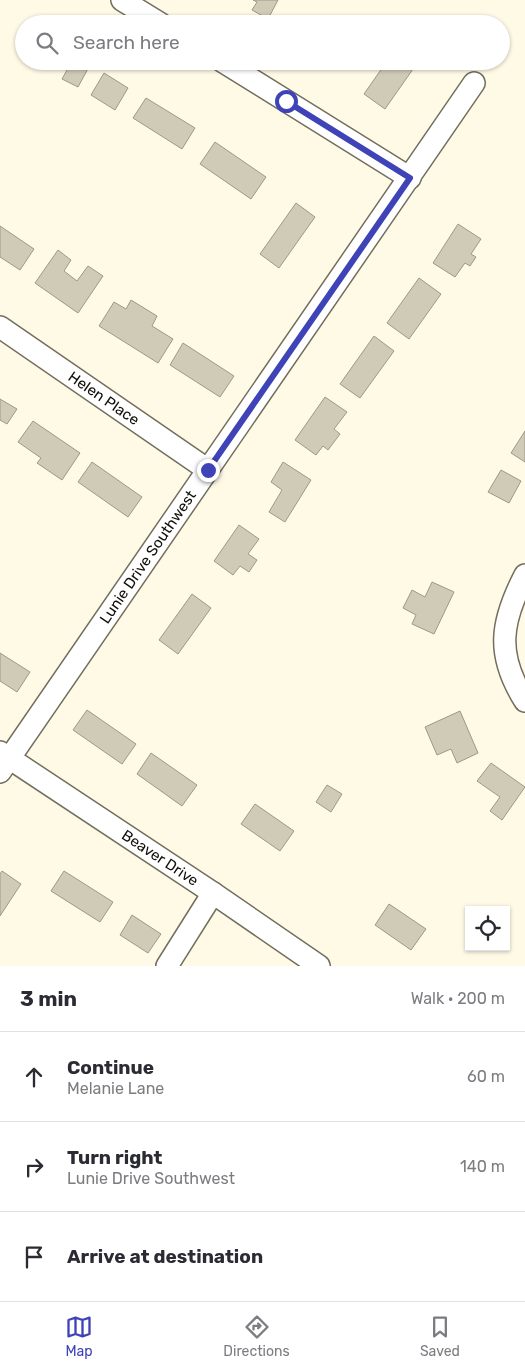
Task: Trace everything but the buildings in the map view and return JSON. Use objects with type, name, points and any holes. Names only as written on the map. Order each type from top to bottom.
[{"type":"street","points":[[122,0],[146,15]]},
{"type":"street","points":[[236,70],[410,178]]},
{"type":"street","name":"Lunie Drive Southwest","points":[[3,761],[208,470],[474,82]]},
{"type":"street","name":"Helen Place","points":[[0,327],[208,470]]},
{"type":"street","points":[[525,575],[517,590],[505,625],[504,652],[516,686],[525,702]]},
{"type":"street","name":"Beaver Drive","points":[[3,761],[213,893],[319,966]]},
{"type":"street","points":[[167,966],[213,893]]},
{"type":"route","points":[[208,470],[410,178],[286,101]]}]
